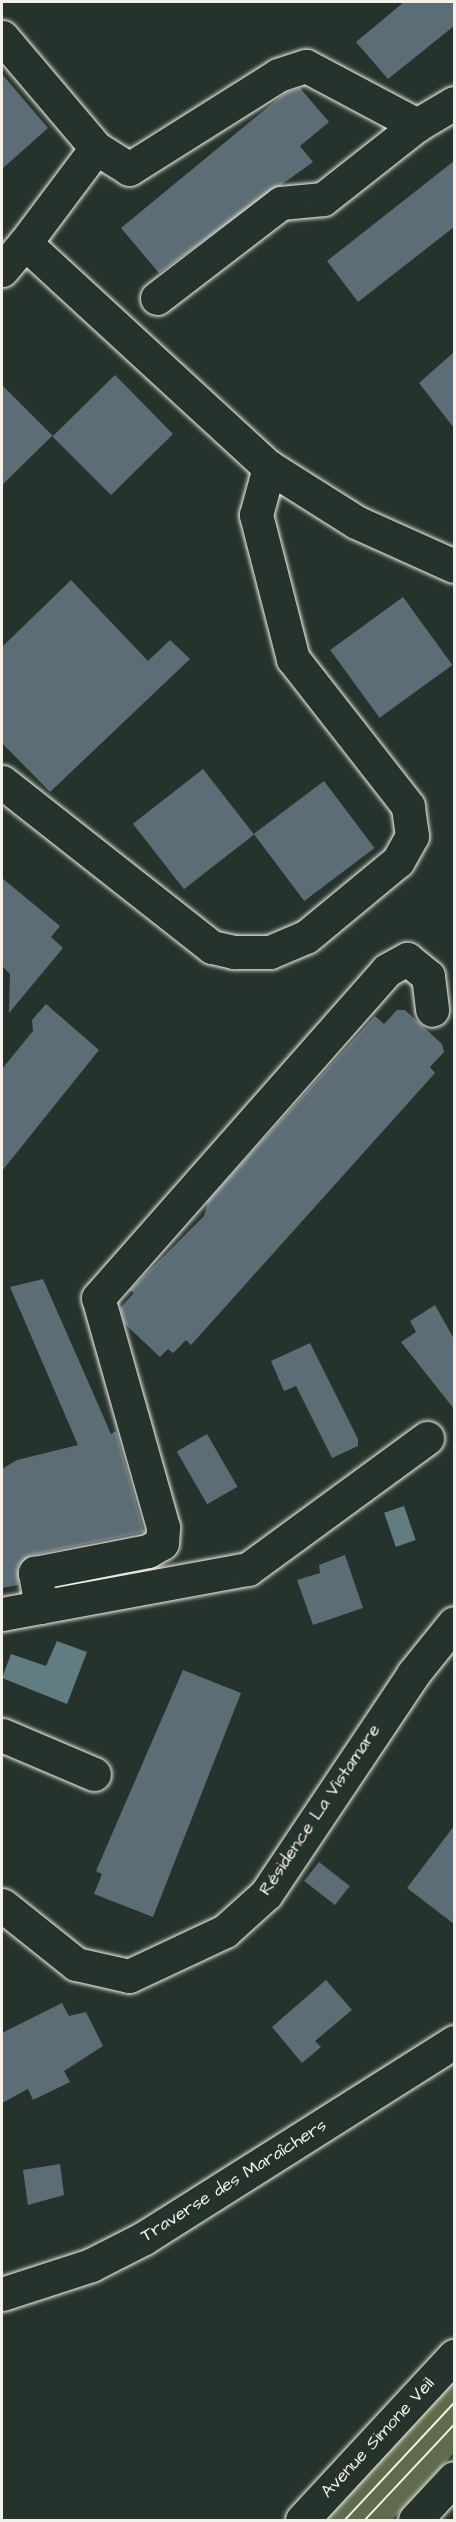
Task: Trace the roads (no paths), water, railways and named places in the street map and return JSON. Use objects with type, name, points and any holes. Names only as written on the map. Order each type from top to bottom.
[{"type":"street","points":[[2,37],[96,148],[129,169],[278,75],[306,66],[417,125]]},
{"type":"street","points":[[157,298],[281,203],[323,199],[417,125],[454,103]]},
{"type":"street","points":[[2,270],[96,148]]},
{"type":"street","points":[[25,243],[268,467],[356,522],[454,566]]},
{"type":"street","points":[[2,783],[212,947],[234,952],[270,952],[306,937],[398,861],[412,836],[408,806],[294,659],[256,515],[268,467]]},
{"type":"street","points":[[41,1607],[35,1574],[148,1551],[162,1543],[164,1527],[98,1298],[387,970],[407,959],[428,976],[432,1010]]},
{"type":"street","points":[[2,1614],[249,1569],[427,1438]]},
{"type":"street","name":"Résidence La Vistamare","points":[[2,1905],[76,1964],[129,1976],[225,1930],[266,1894],[413,1674],[454,1623]]},
{"type":"street","points":[[2,1735],[94,1774]]},
{"type":"street","name":"Traverse des Maraîchers","points":[[2,2294],[91,2265],[144,2238],[454,2042]]},
{"type":"street","name":"Avenue Simone Veil","points":[[302,2520],[454,2356]]},
{"type":"street","points":[[415,2520],[454,2478]]},
{"type":"water","points":[[404,1506],[416,1540],[396,1547],[384,1513]]},
{"type":"water","points":[[57,1641],[87,1652],[67,1704],[2,1678],[11,1654],[46,1666]]},
{"type":"tram line","points":[[345,2520],[454,2403]]},
{"type":"tram line","points":[[365,2520],[454,2425]]}]
